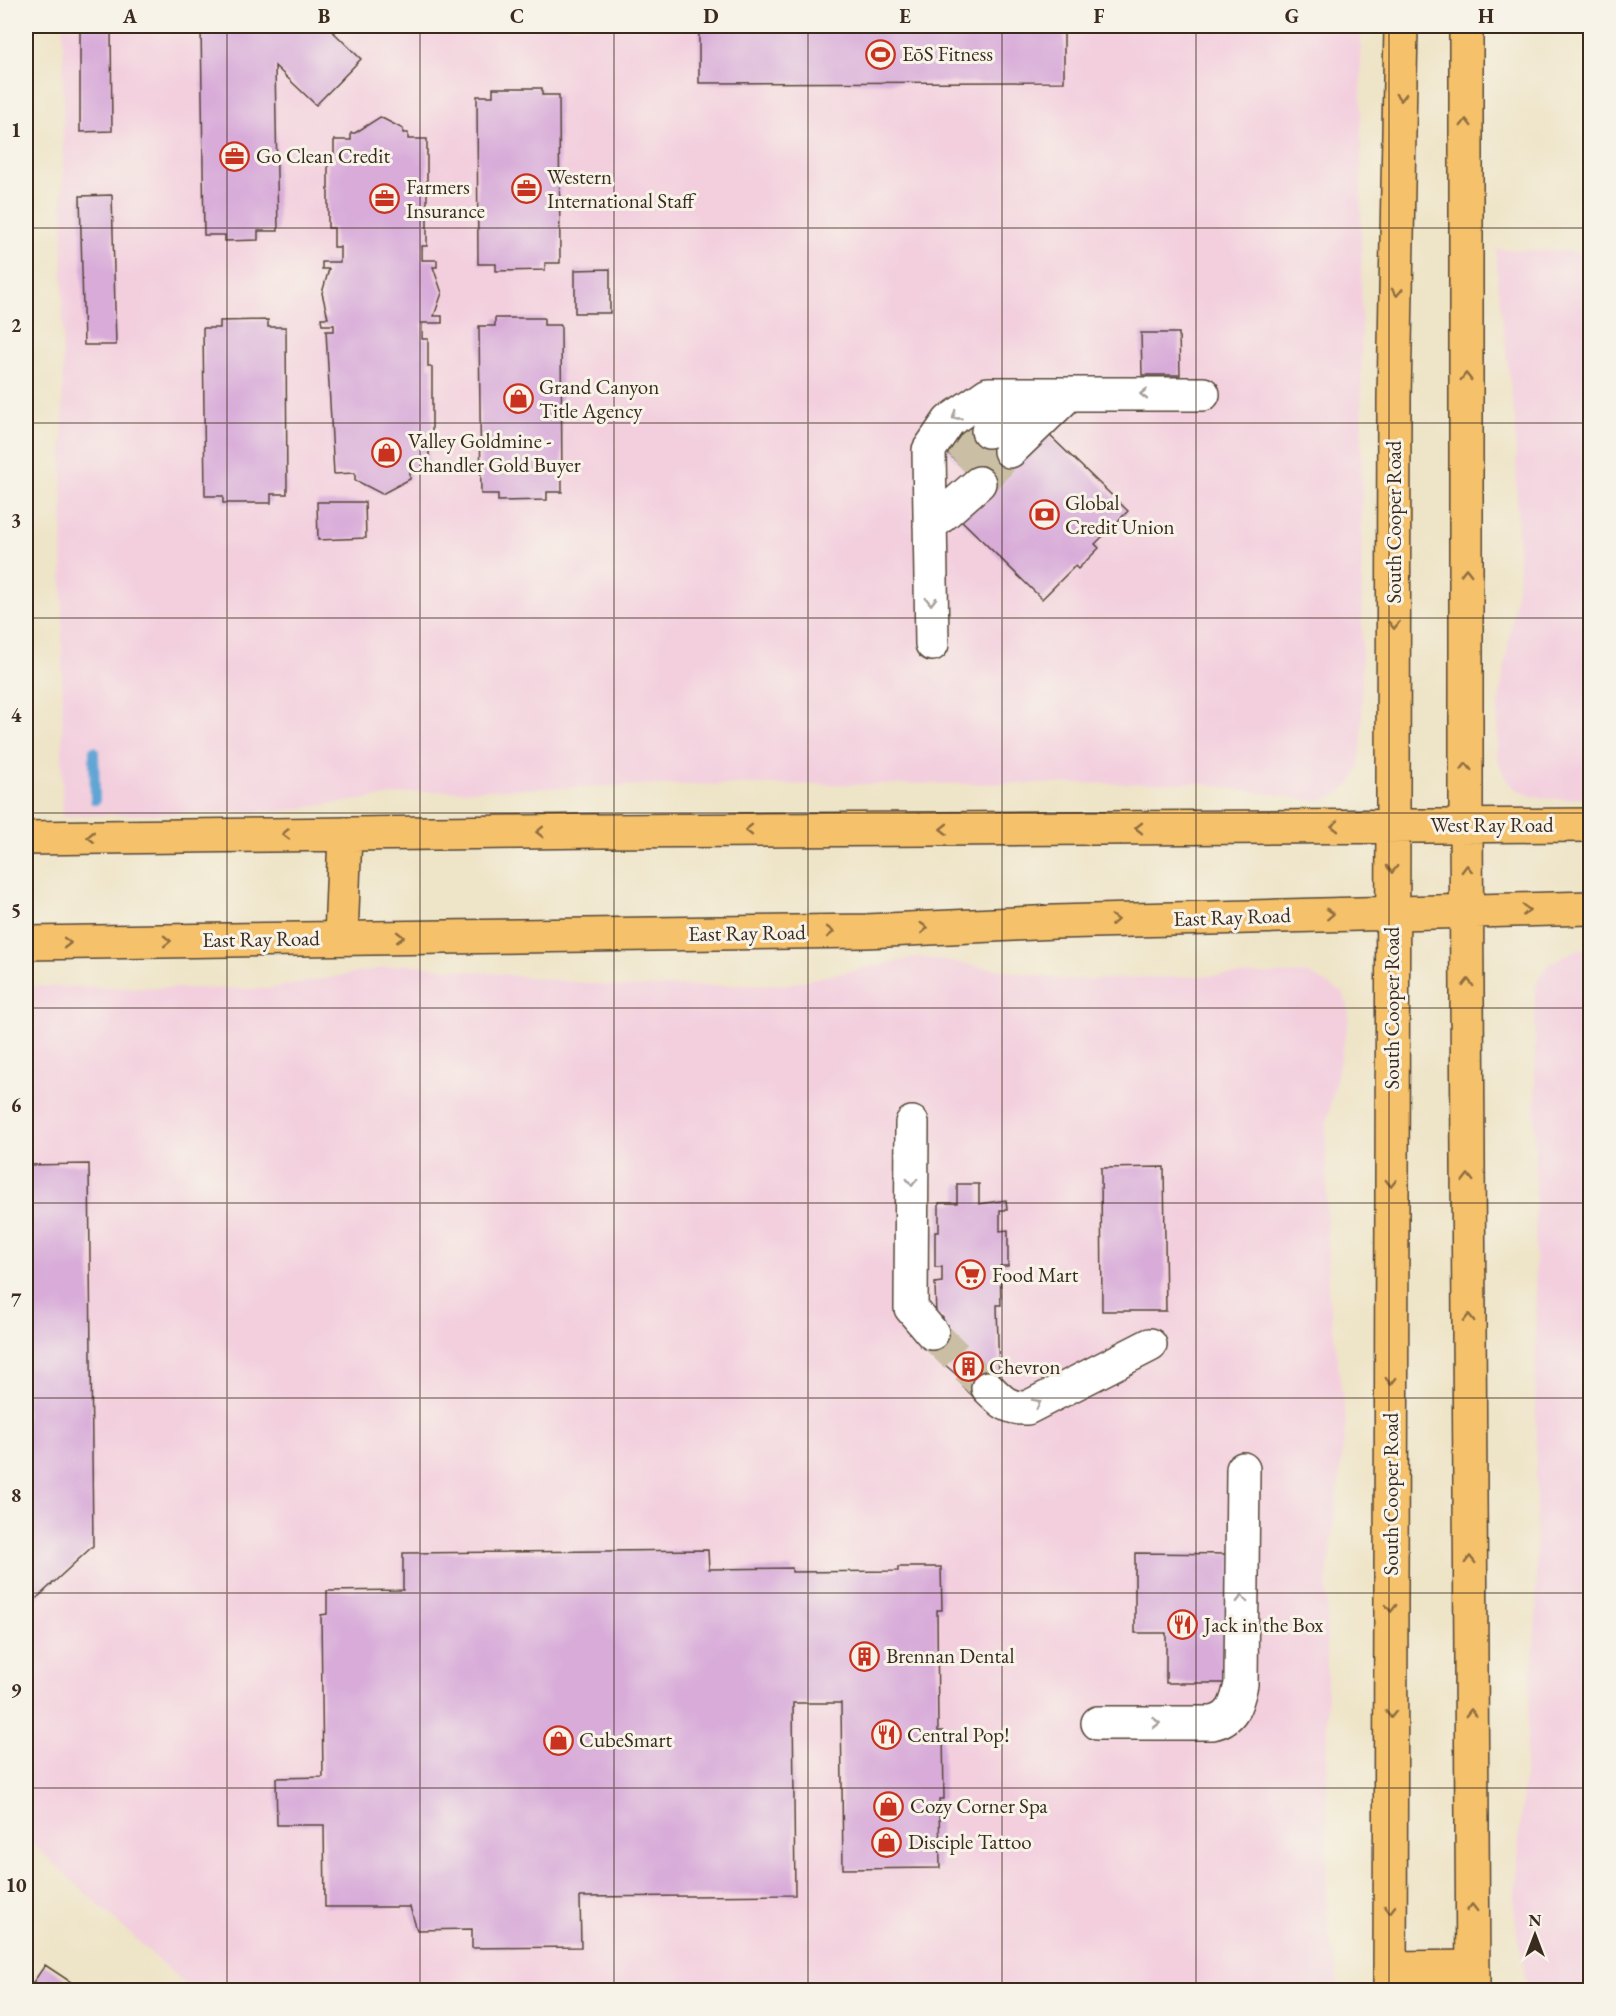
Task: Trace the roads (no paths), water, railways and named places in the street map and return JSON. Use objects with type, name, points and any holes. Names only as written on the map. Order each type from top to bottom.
[{"type":"main road","name":"South Cooper Road","points":[[1390,1979],[1394,399],[1401,26]]},
{"type":"main road","points":[[1390,1979],[1473,1979],[1466,825],[1466,26]]},
{"type":"main road","name":"West Ray Road","points":[[1393,826],[1590,825]]},
{"type":"main road","points":[[26,838],[1393,826]]},
{"type":"main road","points":[[342,938],[345,834]]},
{"type":"main road","points":[[1467,912],[1590,908]]},
{"type":"main road","name":"East Ray Road","points":[[26,943],[866,931],[1056,922],[1392,912],[1467,912]]},
{"type":"lane","points":[[932,644],[928,450],[949,421],[988,394],[1203,394]]},
{"type":"lane","points":[[1047,394],[999,441],[1047,394]]},
{"type":"lane","points":[[930,505],[967,472]]},
{"type":"lane","points":[[912,1123],[911,1308],[932,1333]]},
{"type":"lane","points":[[988,1388],[1004,1405],[1013,1409],[1027,1408],[1150,1345]]},
{"type":"lane","points":[[1098,1723],[1212,1723],[1223,1721],[1232,1713],[1237,1703],[1241,1684],[1243,1469]]},
{"type":"waterway","points":[[94,751],[95,800]]},
{"type":"tunnel","points":[[955,461],[988,431]]},
{"type":"tunnel","points":[[979,483],[1010,451]]},
{"type":"tunnel","points":[[932,1333],[988,1388]]},
{"type":"place","name":"EōS Fitness","points":[[881,54]]},
{"type":"place","name":"Go Clean Credit","points":[[235,156]]},
{"type":"place","name":"Western International Staff","points":[[526,189]]},
{"type":"place","name":"Farmers Insurance","points":[[385,199]]},
{"type":"place","name":"Grand Canyon Title Agency","points":[[518,399]]},
{"type":"place","name":"Valley Goldmine - Chandler Gold Buyer","points":[[387,453]]},
{"type":"place","name":"Global Credit Union","points":[[1044,515]]},
{"type":"place","name":"Food Mart","points":[[971,1275]]},
{"type":"place","name":"Chevron","points":[[968,1367]]},
{"type":"place","name":"Jack in the Box","points":[[1183,1625]]},
{"type":"place","name":"Brennan Dental","points":[[865,1656]]},
{"type":"place","name":"Central Pop!","points":[[886,1735]]},
{"type":"place","name":"CubeSmart","points":[[558,1740]]},
{"type":"place","name":"Cozy Corner Spa","points":[[889,1806]]},
{"type":"place","name":"Disciple Tattoo","points":[[887,1842]]}]
